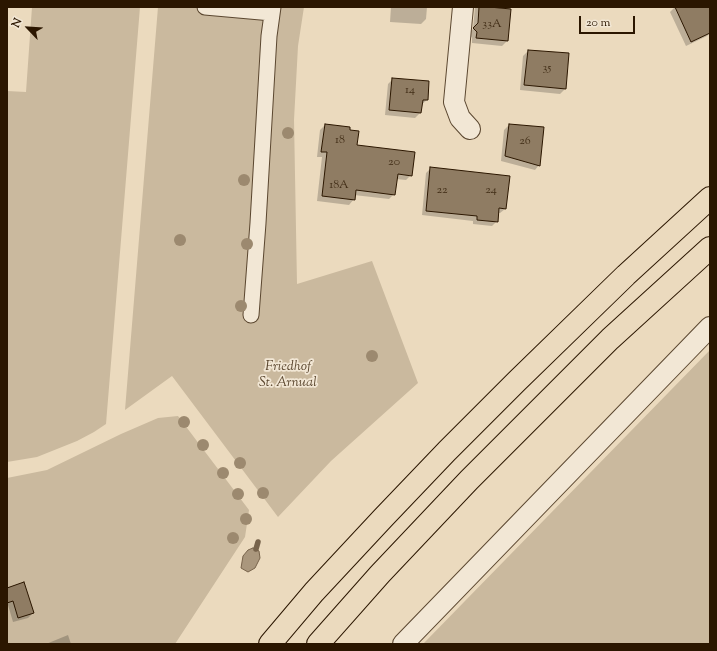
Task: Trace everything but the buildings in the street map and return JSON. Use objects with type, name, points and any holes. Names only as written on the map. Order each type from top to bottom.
[{"type":"highway","points":[[270,644],[314,592],[447,451],[626,275],[710,198]]},
{"type":"highway","points":[[318,644],[380,574],[469,480],[549,399],[610,339],[710,248]]},
{"type":"street","points":[[205,7],[272,10],[269,36],[259,216],[251,315]]},
{"type":"street","points":[[463,7],[454,102],[460,118],[470,129]]},
{"type":"street","points":[[403,644],[710,327]]},
{"type":"green space","points":[[32,7],[140,7],[106,424],[77,441],[37,457],[7,462],[7,91],[26,92]]},
{"type":"green space","name":"Friedhof St. Arnual","points":[[158,7],[304,7],[298,46],[294,120],[297,284],[372,261],[418,383],[331,461],[278,517],[172,376],[125,410]]},
{"type":"green space","points":[[710,350],[710,644],[423,644]]},
{"type":"green space","points":[[178,416],[249,510],[245,537],[175,644],[7,644],[7,478],[47,470],[121,434],[158,418]]},
{"type":"shaded area","points":[[253,548],[259,551],[260,558],[255,568],[248,572],[241,568],[243,556],[248,550]]},
{"type":"waterway","points":[[256,549],[258,542]]}]
